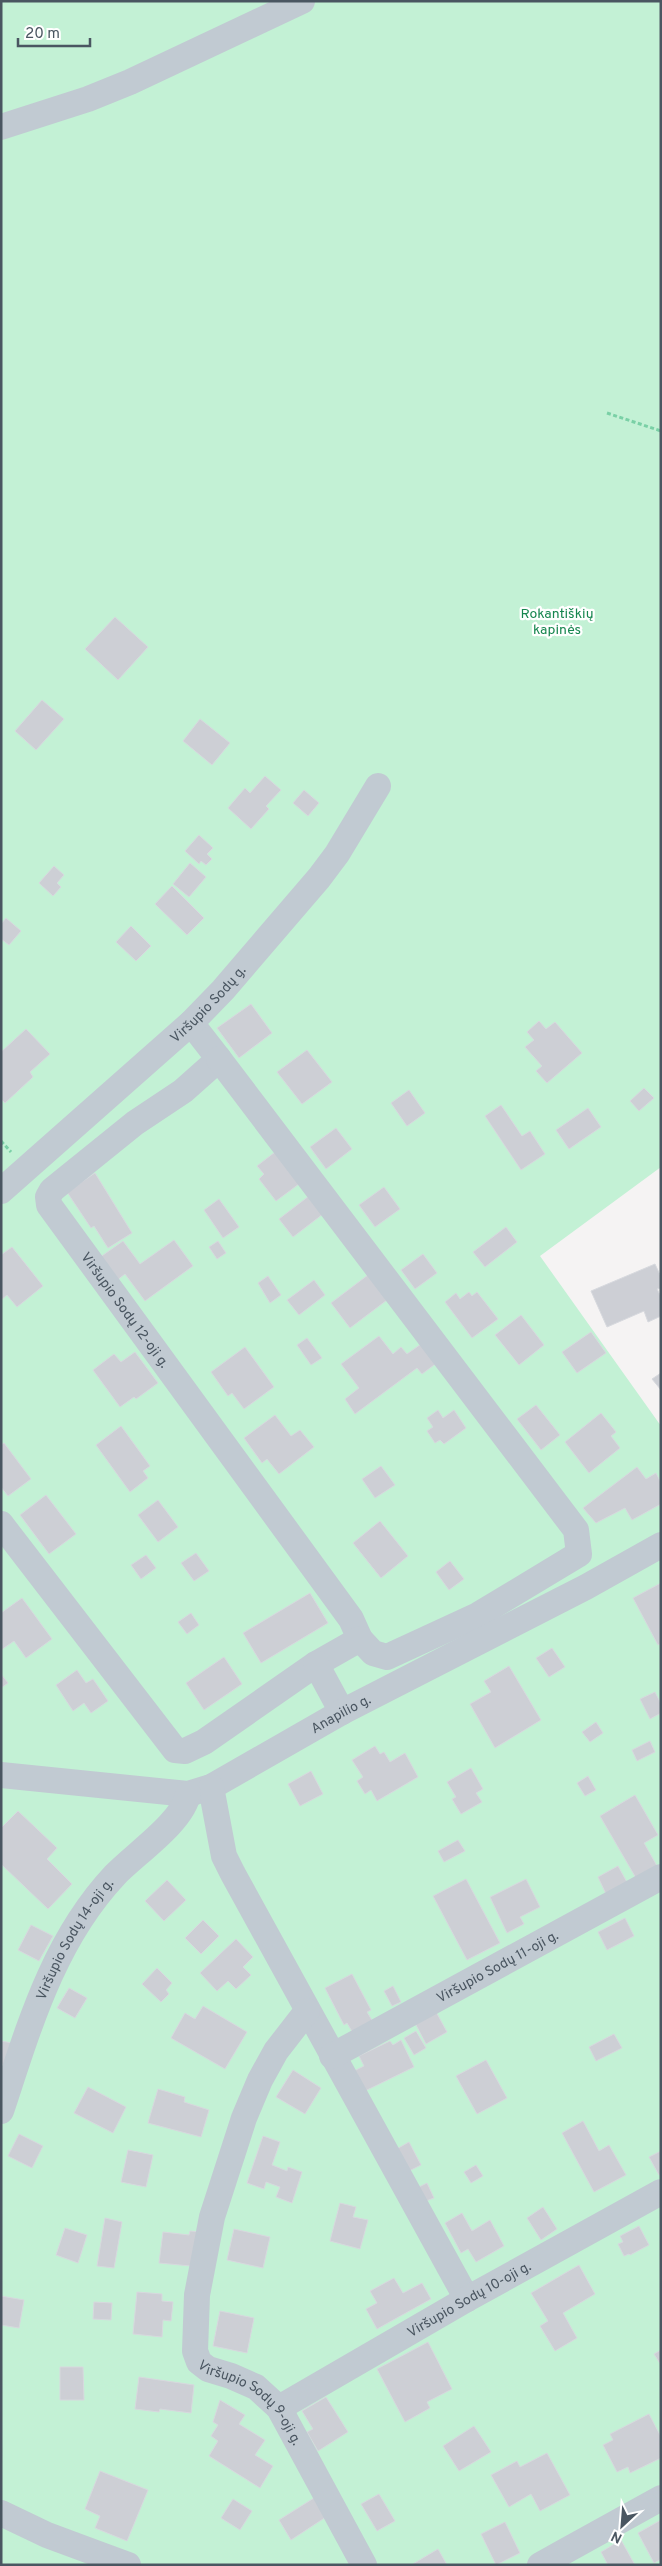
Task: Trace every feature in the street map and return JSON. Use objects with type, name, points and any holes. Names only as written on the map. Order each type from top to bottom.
[{"type":"street","points":[[1,127],[88,99],[130,82],[302,1]]},
{"type":"street","name":"Viršupio Sodų g.","points":[[1,1191],[191,1023],[223,990],[337,854],[378,786]]},
{"type":"street","points":[[1,1524],[175,1750],[185,1751],[204,1742],[316,1664],[360,1639],[372,1653],[387,1657],[478,1615],[579,1554],[576,1530],[191,1023]]},
{"type":"street","name":"Viršupio Sodų 12-oji g.","points":[[218,1059],[183,1091],[135,1123],[52,1190],[48,1197],[49,1204],[350,1619],[360,1639]]},
{"type":"street","name":"Anapilio g.","points":[[199,1791],[342,1712],[586,1587],[661,1545]]},
{"type":"street","points":[[316,1664],[342,1712]]},
{"type":"street","points":[[1,1775],[199,1791],[224,1856],[307,2011],[467,2299]]},
{"type":"street","name":"Viršupio Sodų 14-oji g.","points":[[1,2110],[40,1994],[68,1936],[114,1876],[199,1791]]},
{"type":"street","name":"Viršupio Sodų 11-oji g.","points":[[332,2056],[661,1877]]},
{"type":"street","name":"Viršupio Sodų 9-oji g.","points":[[307,2011],[276,2050],[260,2080],[244,2118],[212,2217],[197,2295],[195,2351],[199,2362],[208,2369],[231,2376],[256,2387],[279,2408],[364,2565]]},
{"type":"street","name":"Viršupio Sodų 10-oji g.","points":[[279,2408],[467,2299],[661,2192]]},
{"type":"street","points":[[540,2565],[661,2498]]},
{"type":"street","points":[[1,2513],[47,2535],[128,2565]]},
{"type":"path","points":[[607,413],[661,431]]},
{"type":"green space","name":"Rokantiškių kapinės","points":[[1,1],[661,1],[661,1167],[540,1256],[661,1426],[661,2565],[1,2565]]},
{"type":"building","points":[[115,617],[148,647],[118,680],[85,649]]},
{"type":"building","points":[[42,700],[64,719],[36,750],[15,731]]},
{"type":"building","points":[[200,719],[230,743],[212,765],[183,741]]},
{"type":"building","points":[[265,776],[281,790],[266,806],[269,809],[251,829],[228,808],[245,788],[250,793]]},
{"type":"building","points":[[304,790],[319,803],[308,816],[293,803]]},
{"type":"building","points":[[199,835],[213,848],[207,854],[212,859],[206,865],[201,861],[199,864],[185,851]]},
{"type":"building","points":[[190,863],[206,877],[189,897],[173,884]]},
{"type":"building","points":[[54,866],[64,875],[57,883],[61,887],[53,896],[39,883]]},
{"type":"building","points":[[172,886],[204,918],[187,935],[155,904]]},
{"type":"building","points":[[6,918],[21,931],[9,945],[1,939],[1,924]]},
{"type":"building","points":[[131,926],[151,946],[136,961],[116,942]]},
{"type":"building","points":[[251,1004],[272,1033],[239,1058],[217,1028]]},
{"type":"building","points":[[539,1021],[546,1029],[555,1022],[582,1053],[547,1083],[536,1071],[542,1066],[525,1047],[534,1040],[527,1032]]},
{"type":"building","points":[[26,1029],[50,1054],[30,1072],[33,1077],[5,1103],[1,1099],[1,1052]]},
{"type":"building","points":[[307,1050],[332,1082],[302,1104],[277,1072]]},
{"type":"building","points":[[644,1088],[654,1098],[639,1111],[630,1101]]},
{"type":"building","points":[[409,1090],[425,1113],[407,1126],[391,1103]]},
{"type":"building","points":[[501,1105],[522,1136],[530,1131],[545,1154],[521,1170],[485,1116]]},
{"type":"building","points":[[588,1108],[601,1127],[569,1149],[556,1130]]},
{"type":"building","points":[[336,1128],[352,1149],[326,1169],[310,1147]]},
{"type":"building","points":[[279,1149],[303,1181],[276,1201],[259,1179],[264,1174],[257,1166]]},
{"type":"building","points":[[95,1173],[132,1233],[108,1248],[94,1226],[91,1228],[67,1192]]},
{"type":"building","points":[[384,1187],[400,1209],[375,1227],[359,1205]]},
{"type":"building","points":[[309,1196],[323,1214],[293,1237],[279,1219]]},
{"type":"building","points":[[219,1199],[239,1227],[223,1238],[204,1210]]},
{"type":"building","points":[[506,1227],[517,1242],[485,1267],[473,1252]]},
{"type":"building","points":[[174,1240],[193,1266],[145,1301],[125,1274],[116,1281],[99,1258],[123,1241],[140,1264]]},
{"type":"building","points":[[218,1241],[226,1253],[217,1259],[209,1247]]},
{"type":"building","points":[[12,1247],[43,1286],[17,1307],[7,1295],[1,1300],[1,1255]]},
{"type":"building","points":[[423,1254],[437,1273],[415,1289],[401,1270]]},
{"type":"building","points":[[655,1264],[661,1277],[661,1288],[657,1289],[661,1297],[661,1316],[648,1322],[644,1311],[607,1327],[591,1291]]},
{"type":"building","points":[[368,1275],[387,1300],[350,1328],[331,1303]]},
{"type":"building","points":[[268,1276],[281,1295],[270,1303],[258,1283]]},
{"type":"building","points":[[314,1280],[325,1295],[299,1315],[287,1300]]},
{"type":"building","points":[[469,1292],[472,1296],[477,1292],[498,1319],[472,1338],[445,1302],[456,1293],[460,1299]]},
{"type":"building","points":[[521,1315],[544,1345],[519,1365],[495,1335]]},
{"type":"building","points":[[591,1332],[606,1353],[577,1373],[562,1352]]},
{"type":"building","points":[[379,1336],[393,1354],[401,1347],[407,1354],[424,1342],[438,1362],[422,1374],[417,1368],[355,1414],[345,1399],[359,1388],[341,1364]]},
{"type":"building","points":[[307,1338],[322,1358],[311,1365],[297,1345]]},
{"type":"building","points":[[245,1347],[274,1387],[244,1409],[232,1393],[228,1396],[211,1372]]},
{"type":"building","points":[[135,1352],[158,1383],[136,1399],[134,1397],[120,1407],[93,1370],[114,1354],[121,1362]]},
{"type":"building","points":[[661,1373],[661,1390],[652,1379]]},
{"type":"building","points":[[536,1405],[560,1435],[541,1450],[517,1419]]},
{"type":"building","points":[[438,1410],[443,1418],[454,1410],[466,1428],[444,1444],[440,1440],[435,1443],[427,1431],[433,1427],[427,1418]]},
{"type":"building","points":[[601,1413],[616,1432],[611,1436],[620,1448],[589,1473],[565,1442]]},
{"type":"building","points":[[275,1415],[291,1436],[300,1430],[314,1447],[279,1474],[267,1459],[262,1463],[244,1438]]},
{"type":"building","points":[[121,1426],[150,1466],[143,1471],[148,1478],[130,1492],[96,1445]]},
{"type":"building","points":[[4,1443],[31,1479],[8,1496],[1,1487],[1,1445]]},
{"type":"building","points":[[381,1466],[395,1485],[375,1498],[362,1479]]},
{"type":"building","points":[[637,1467],[646,1479],[656,1473],[661,1483],[661,1504],[632,1520],[625,1508],[596,1523],[583,1508]]},
{"type":"building","points":[[46,1495],[76,1534],[49,1554],[20,1515]]},
{"type":"building","points":[[158,1500],[178,1527],[158,1542],[138,1515]]},
{"type":"building","points":[[380,1521],[408,1556],[381,1578],[353,1543]]},
{"type":"building","points":[[196,1553],[209,1571],[194,1581],[181,1563]]},
{"type":"building","points":[[146,1555],[156,1568],[141,1579],[131,1565]]},
{"type":"building","points":[[450,1561],[464,1579],[449,1590],[436,1572]]},
{"type":"building","points":[[661,1583],[661,1643],[658,1645],[633,1598]]},
{"type":"building","points":[[310,1593],[328,1623],[261,1663],[243,1633]]},
{"type":"building","points":[[22,1598],[52,1639],[26,1658],[14,1641],[1,1650],[1,1613]]},
{"type":"building","points":[[191,1613],[199,1625],[187,1634],[178,1622]]},
{"type":"building","points":[[552,1648],[565,1667],[549,1677],[536,1658]]},
{"type":"building","points":[[224,1657],[242,1684],[204,1710],[186,1683]]},
{"type":"building","points":[[509,1666],[541,1720],[495,1748],[470,1704],[491,1692],[484,1681]]},
{"type":"building","points":[[77,1670],[86,1683],[93,1679],[108,1701],[91,1713],[84,1703],[73,1711],[56,1685]]},
{"type":"building","points":[[1,1674],[8,1683],[1,1688]]},
{"type":"building","points":[[655,1692],[661,1704],[661,1713],[650,1719],[640,1699]]},
{"type":"building","points":[[596,1722],[603,1733],[590,1742],[582,1732]]},
{"type":"building","points":[[650,1741],[655,1752],[637,1761],[632,1750]]},
{"type":"building","points":[[375,1746],[380,1754],[384,1752],[390,1762],[405,1753],[418,1777],[377,1801],[371,1790],[365,1794],[357,1781],[363,1777],[352,1760]]},
{"type":"building","points":[[471,1768],[483,1789],[476,1793],[482,1802],[461,1814],[452,1799],[456,1797],[447,1782]]},
{"type":"building","points":[[311,1771],[323,1794],[300,1806],[288,1784]]},
{"type":"building","points":[[588,1776],[596,1790],[585,1796],[577,1783]]},
{"type":"building","points":[[635,1795],[658,1835],[644,1843],[657,1866],[636,1878],[600,1816]]},
{"type":"building","points":[[18,1811],[57,1848],[47,1859],[72,1884],[48,1909],[1,1864],[1,1828]]},
{"type":"building","points":[[458,1840],[465,1851],[444,1862],[438,1851]]},
{"type":"building","points":[[618,1866],[628,1884],[607,1896],[598,1877]]},
{"type":"building","points":[[466,1879],[500,1943],[467,1960],[433,1896]]},
{"type":"building","points":[[526,1879],[540,1907],[520,1917],[524,1924],[507,1933],[490,1897]]},
{"type":"building","points":[[167,1880],[186,1900],[164,1921],[145,1901]]},
{"type":"building","points":[[625,1918],[634,1936],[607,1950],[598,1932]]},
{"type":"building","points":[[203,1920],[219,1936],[201,1954],[185,1938]]},
{"type":"building","points":[[31,1925],[53,1936],[39,1961],[18,1950]]},
{"type":"building","points":[[236,1939],[253,1957],[243,1967],[251,1975],[236,1989],[228,1981],[217,1991],[200,1973]]},
{"type":"building","points":[[157,1968],[172,1983],[166,1990],[169,1994],[161,2002],[142,1984]]},
{"type":"building","points":[[352,1974],[371,2010],[367,2012],[373,2022],[353,2033],[347,2023],[344,2025],[325,1988]]},
{"type":"building","points":[[393,1986],[401,2002],[392,2006],[384,1991]]},
{"type":"building","points":[[69,1988],[87,1998],[75,2018],[57,2008]]},
{"type":"building","points":[[203,2006],[247,2032],[225,2069],[171,2038],[185,2013],[195,2019]]},
{"type":"building","points":[[435,2010],[447,2032],[426,2044],[414,2021]]},
{"type":"building","points":[[416,2031],[426,2048],[414,2055],[404,2038]]},
{"type":"building","points":[[614,2034],[622,2048],[596,2061],[589,2047]]},
{"type":"building","points":[[401,2040],[414,2067],[365,2091],[354,2071],[364,2066],[359,2056],[390,2041],[393,2045]]},
{"type":"building","points":[[1,2041],[12,2043],[6,2066],[1,2064]]},
{"type":"building","points":[[486,2060],[507,2098],[477,2114],[456,2076]]},
{"type":"building","points":[[293,2070],[321,2088],[305,2114],[276,2097]]},
{"type":"building","points":[[88,2087],[126,2107],[113,2133],[74,2113]]},
{"type":"building","points":[[158,2089],[185,2097],[184,2102],[209,2110],[201,2137],[148,2123]]},
{"type":"building","points":[[583,2121],[599,2151],[609,2145],[626,2175],[594,2192],[562,2133]]},
{"type":"building","points":[[19,2134],[43,2146],[32,2168],[8,2156]]},
{"type":"building","points":[[263,2136],[280,2142],[272,2165],[287,2171],[288,2167],[302,2172],[292,2203],[276,2197],[280,2187],[266,2182],[264,2189],[247,2183]]},
{"type":"building","points":[[409,2142],[421,2165],[407,2172],[395,2150]]},
{"type":"building","points":[[128,2150],[153,2155],[146,2187],[121,2182]]},
{"type":"building","points":[[661,2151],[661,2174],[659,2175],[649,2157]]},
{"type":"building","points":[[476,2165],[483,2176],[471,2183],[464,2172]]},
{"type":"building","points":[[427,2183],[434,2198],[423,2202],[417,2188]]},
{"type":"building","points":[[340,2203],[356,2207],[353,2217],[368,2220],[360,2249],[330,2241]]},
{"type":"building","points":[[543,2207],[557,2229],[541,2240],[527,2218]]},
{"type":"building","points":[[462,2213],[472,2231],[490,2220],[504,2246],[476,2262],[468,2249],[461,2253],[445,2223]]},
{"type":"building","points":[[105,2218],[122,2222],[114,2268],[97,2266]]},
{"type":"building","points":[[639,2226],[649,2245],[630,2255],[624,2256],[618,2244],[623,2242],[620,2236]]},
{"type":"building","points":[[65,2228],[87,2235],[78,2263],[56,2255]]},
{"type":"building","points":[[234,2229],[270,2237],[263,2268],[227,2260]]},
{"type":"building","points":[[190,2231],[200,2232],[191,2266],[159,2263],[163,2232],[189,2235]]},
{"type":"building","points":[[579,2265],[595,2294],[563,2313],[577,2338],[555,2351],[540,2326],[548,2321],[531,2293]]},
{"type":"building","points":[[394,2278],[403,2293],[422,2283],[431,2299],[377,2329],[366,2309],[377,2303],[370,2291]]},
{"type":"building","points":[[137,2292],[162,2294],[162,2301],[173,2302],[171,2321],[163,2320],[162,2337],[133,2334]]},
{"type":"building","points":[[1,2296],[24,2300],[19,2328],[1,2325]]},
{"type":"building","points":[[94,2302],[112,2303],[111,2320],[93,2319]]},
{"type":"building","points":[[220,2311],[254,2318],[247,2353],[213,2346]]},
{"type":"building","points":[[428,2342],[452,2389],[427,2402],[430,2408],[405,2422],[377,2369]]},
{"type":"building","points":[[661,2350],[661,2365],[654,2354]]},
{"type":"building","points":[[60,2367],[83,2367],[84,2400],[60,2400]]},
{"type":"building","points":[[139,2377],[194,2385],[191,2413],[160,2409],[159,2412],[135,2409]]},
{"type":"building","points":[[326,2397],[348,2432],[318,2451],[307,2432],[313,2429],[302,2411]]},
{"type":"building","points":[[220,2400],[245,2415],[239,2424],[265,2440],[255,2455],[273,2466],[260,2488],[209,2456],[218,2441],[211,2436],[218,2425],[213,2422]]},
{"type":"building","points":[[649,2414],[661,2437],[661,2458],[630,2473],[628,2467],[617,2472],[603,2445],[613,2440],[610,2434]]},
{"type":"building","points":[[474,2426],[491,2452],[459,2471],[443,2446]]},
{"type":"building","points":[[547,2453],[570,2495],[540,2511],[531,2494],[509,2507],[491,2475],[517,2461],[520,2467]]},
{"type":"building","points":[[100,2471],[148,2490],[127,2541],[95,2528],[100,2516],[85,2509]]},
{"type":"building","points":[[379,2494],[395,2521],[377,2531],[361,2504]]},
{"type":"building","points":[[314,2498],[326,2517],[291,2540],[279,2520]]},
{"type":"building","points":[[233,2499],[252,2511],[240,2530],[221,2518]]},
{"type":"building","points":[[661,2520],[661,2559],[654,2563],[638,2533]]},
{"type":"building","points":[[505,2522],[520,2553],[496,2565],[481,2534]]},
{"type":"building","points":[[621,2540],[635,2565],[608,2565],[601,2552]]},
{"type":"building","points":[[438,2549],[447,2565],[413,2565],[413,2564]]}]
